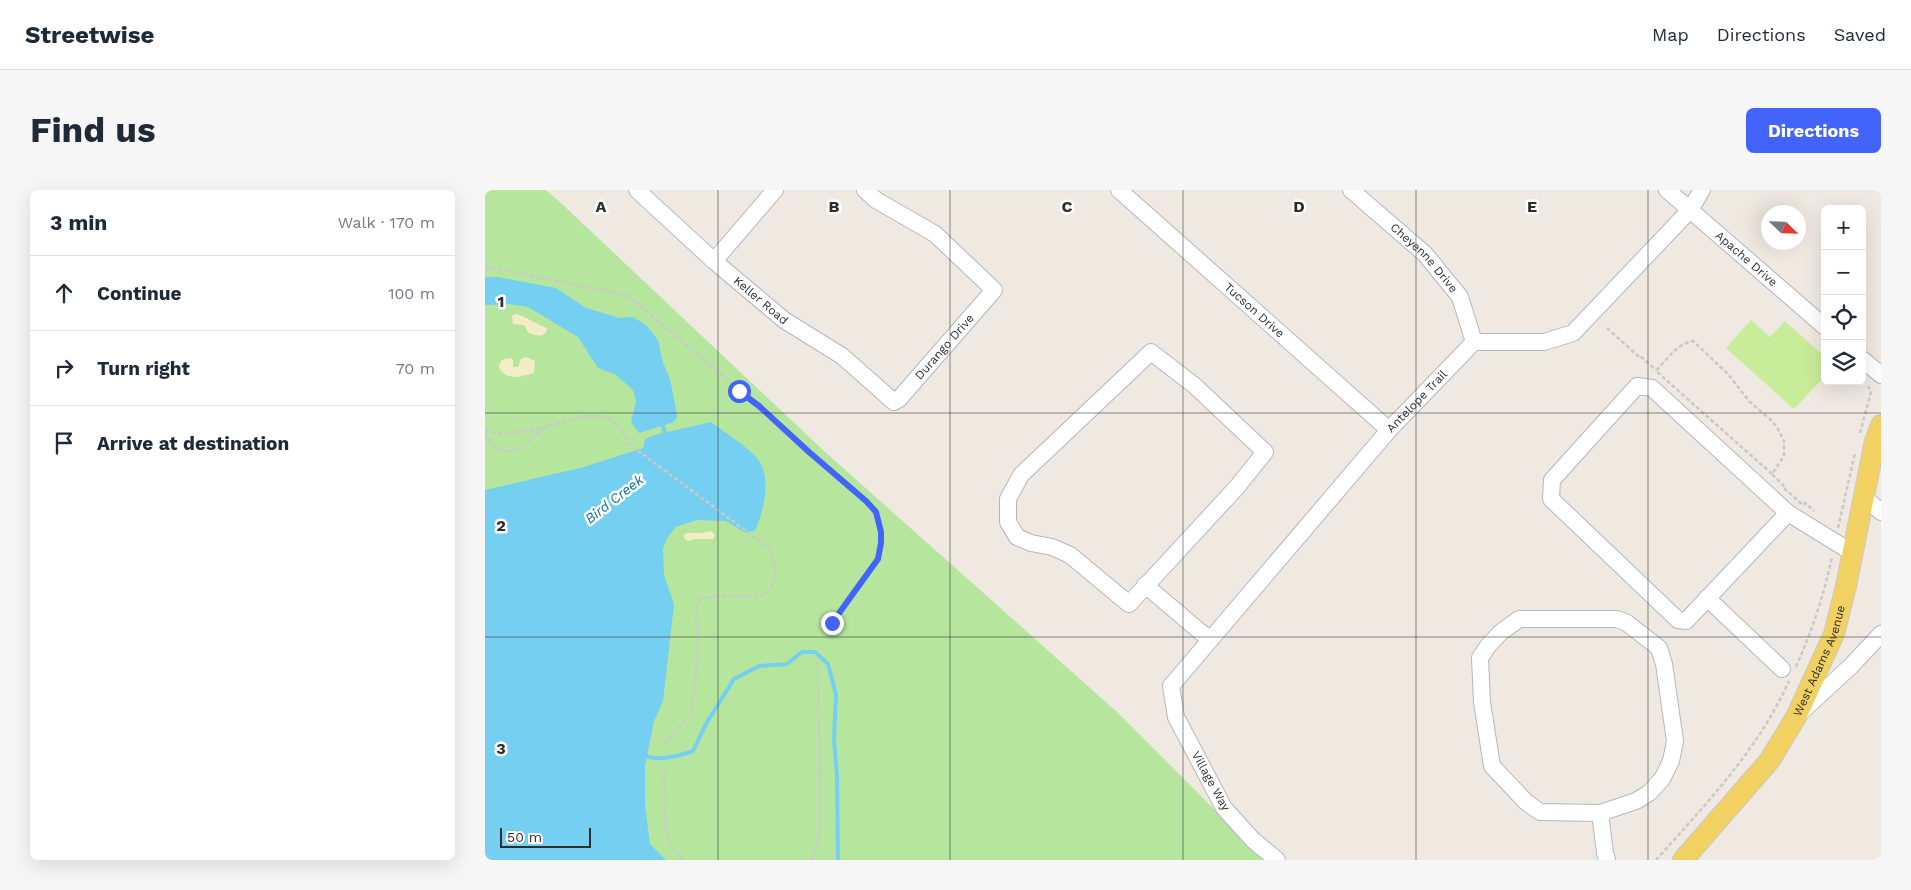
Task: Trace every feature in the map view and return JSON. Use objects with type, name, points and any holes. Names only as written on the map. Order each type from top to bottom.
[{"type":"main road","name":"West Adams Avenue","points":[[1683,860],[1770,760],[1795,717],[1834,634],[1853,553],[1875,441],[1881,425]]},
{"type":"street","name":"Keller Road","points":[[637,190],[784,320],[842,356],[894,402]]},
{"type":"street","points":[[715,260],[775,190]]},
{"type":"street","name":"Durango Drive","points":[[865,190],[876,200],[935,234],[994,290],[899,399],[894,402]]},
{"type":"street","name":"Tucson Drive","points":[[1119,190],[1389,430]]},
{"type":"street","name":"Cheyenne Drive","points":[[1351,190],[1425,254],[1460,297],[1474,342]]},
{"type":"street","name":"Apache Drive","points":[[1667,190],[1821,324]]},
{"type":"street","points":[[1474,342],[1544,342],[1573,333],[1690,210],[1703,190]]},
{"type":"street","name":"Antelope Trail","points":[[1171,686],[1389,430],[1474,342]]},
{"type":"street","points":[[1151,352],[1195,386],[1265,452],[1237,487],[1145,585],[1129,604],[1070,555],[1052,547],[1031,543],[1017,537],[1008,522],[1008,499],[1021,475],[1151,352]]},
{"type":"street","points":[[1866,363],[1881,376]]},
{"type":"street","points":[[1788,513],[1686,621],[1678,620],[1551,499],[1552,480],[1637,386],[1652,388],[1788,513],[1853,553]]},
{"type":"street","points":[[1864,497],[1881,512]]},
{"type":"street","points":[[1145,585],[1210,640]]},
{"type":"street","points":[[1707,598],[1789,672]]},
{"type":"street","points":[[1519,618],[1617,619],[1627,623],[1659,648],[1664,664],[1675,741],[1671,761],[1662,779],[1649,793],[1636,801],[1600,813],[1540,812],[1526,802],[1492,766],[1482,702],[1480,658],[1499,633],[1519,618]]},
{"type":"street","points":[[1795,717],[1851,666],[1881,634]]},
{"type":"street","name":"Village Way","points":[[1171,686],[1176,717],[1224,808],[1253,840],[1277,860]]},
{"type":"street","points":[[1600,813],[1607,860]]},
{"type":"path","points":[[485,266],[628,296],[759,406],[873,508],[876,512],[881,532],[878,559],[841,609],[832,623],[828,636]]},
{"type":"path","points":[[1607,328],[1772,474],[1786,488],[1785,490],[1803,505],[1805,503],[1818,515]]},
{"type":"path","points":[[1656,370],[1676,349],[1686,342],[1693,341],[1728,374],[1749,401],[1772,421],[1777,429],[1784,441],[1784,456],[1772,474]]},
{"type":"path","points":[[485,432],[503,434],[544,428],[569,421],[603,417],[615,422],[629,444],[769,548],[775,563],[775,581],[768,591],[756,597],[713,597],[701,599],[697,604],[699,651],[691,710],[687,718],[670,735],[665,744]]},
{"type":"path","points":[[485,432],[495,447],[511,452],[518,450],[544,428]]},
{"type":"path","points":[[1831,527],[1837,532]]},
{"type":"path","points":[[1657,860],[1727,780],[1757,740],[1789,672],[1810,636],[1823,596],[1833,554]]},
{"type":"path","points":[[813,860],[819,836],[820,817],[817,661]]},
{"type":"path","points":[[664,769],[665,813],[668,837],[671,845],[684,860]]},
{"type":"green space","points":[[485,190],[546,190],[824,451],[1117,712],[1265,860],[485,860]]},
{"type":"green space","points":[[1751,320],[1770,337],[1785,321],[1821,353],[1821,380],[1794,409],[1726,348]]},
{"type":"sand","points":[[516,314],[547,328],[545,334],[537,335],[528,332],[524,325],[513,324],[512,316]]},
{"type":"sand","points":[[526,357],[535,361],[534,373],[511,377],[499,368],[501,361],[504,359],[511,358],[513,360],[513,367],[518,367],[521,359]]},
{"type":"sand","points":[[711,531],[715,535],[713,539],[688,541],[684,538],[686,533]]},
{"type":"water","points":[[485,277],[497,277],[556,288],[586,308],[620,318],[633,317],[646,325],[658,340],[663,363],[670,379],[677,417],[674,422],[639,433],[631,422],[636,401],[633,390],[616,375],[598,368],[578,337],[528,307],[509,304],[485,305]]},
{"type":"water","points":[[711,422],[744,446],[760,463],[764,472],[765,482],[764,503],[755,531],[744,532],[726,521],[697,520],[676,527],[667,538],[663,549],[664,575],[674,604],[663,701],[654,721],[645,766],[645,805],[650,844],[666,860],[485,860],[485,490],[584,467],[643,448],[645,439],[655,435]]},
{"type":"waterway","name":"Bird Creek","points":[[661,421],[665,432],[664,438]]},
{"type":"waterway","points":[[644,755],[662,758],[693,751],[706,724],[734,679],[759,666],[787,664],[802,652],[815,652],[828,664],[836,695],[834,739],[837,775],[838,860]]},
{"type":"route","points":[[739,391],[759,406],[876,512],[881,532],[878,559],[832,623]]}]
